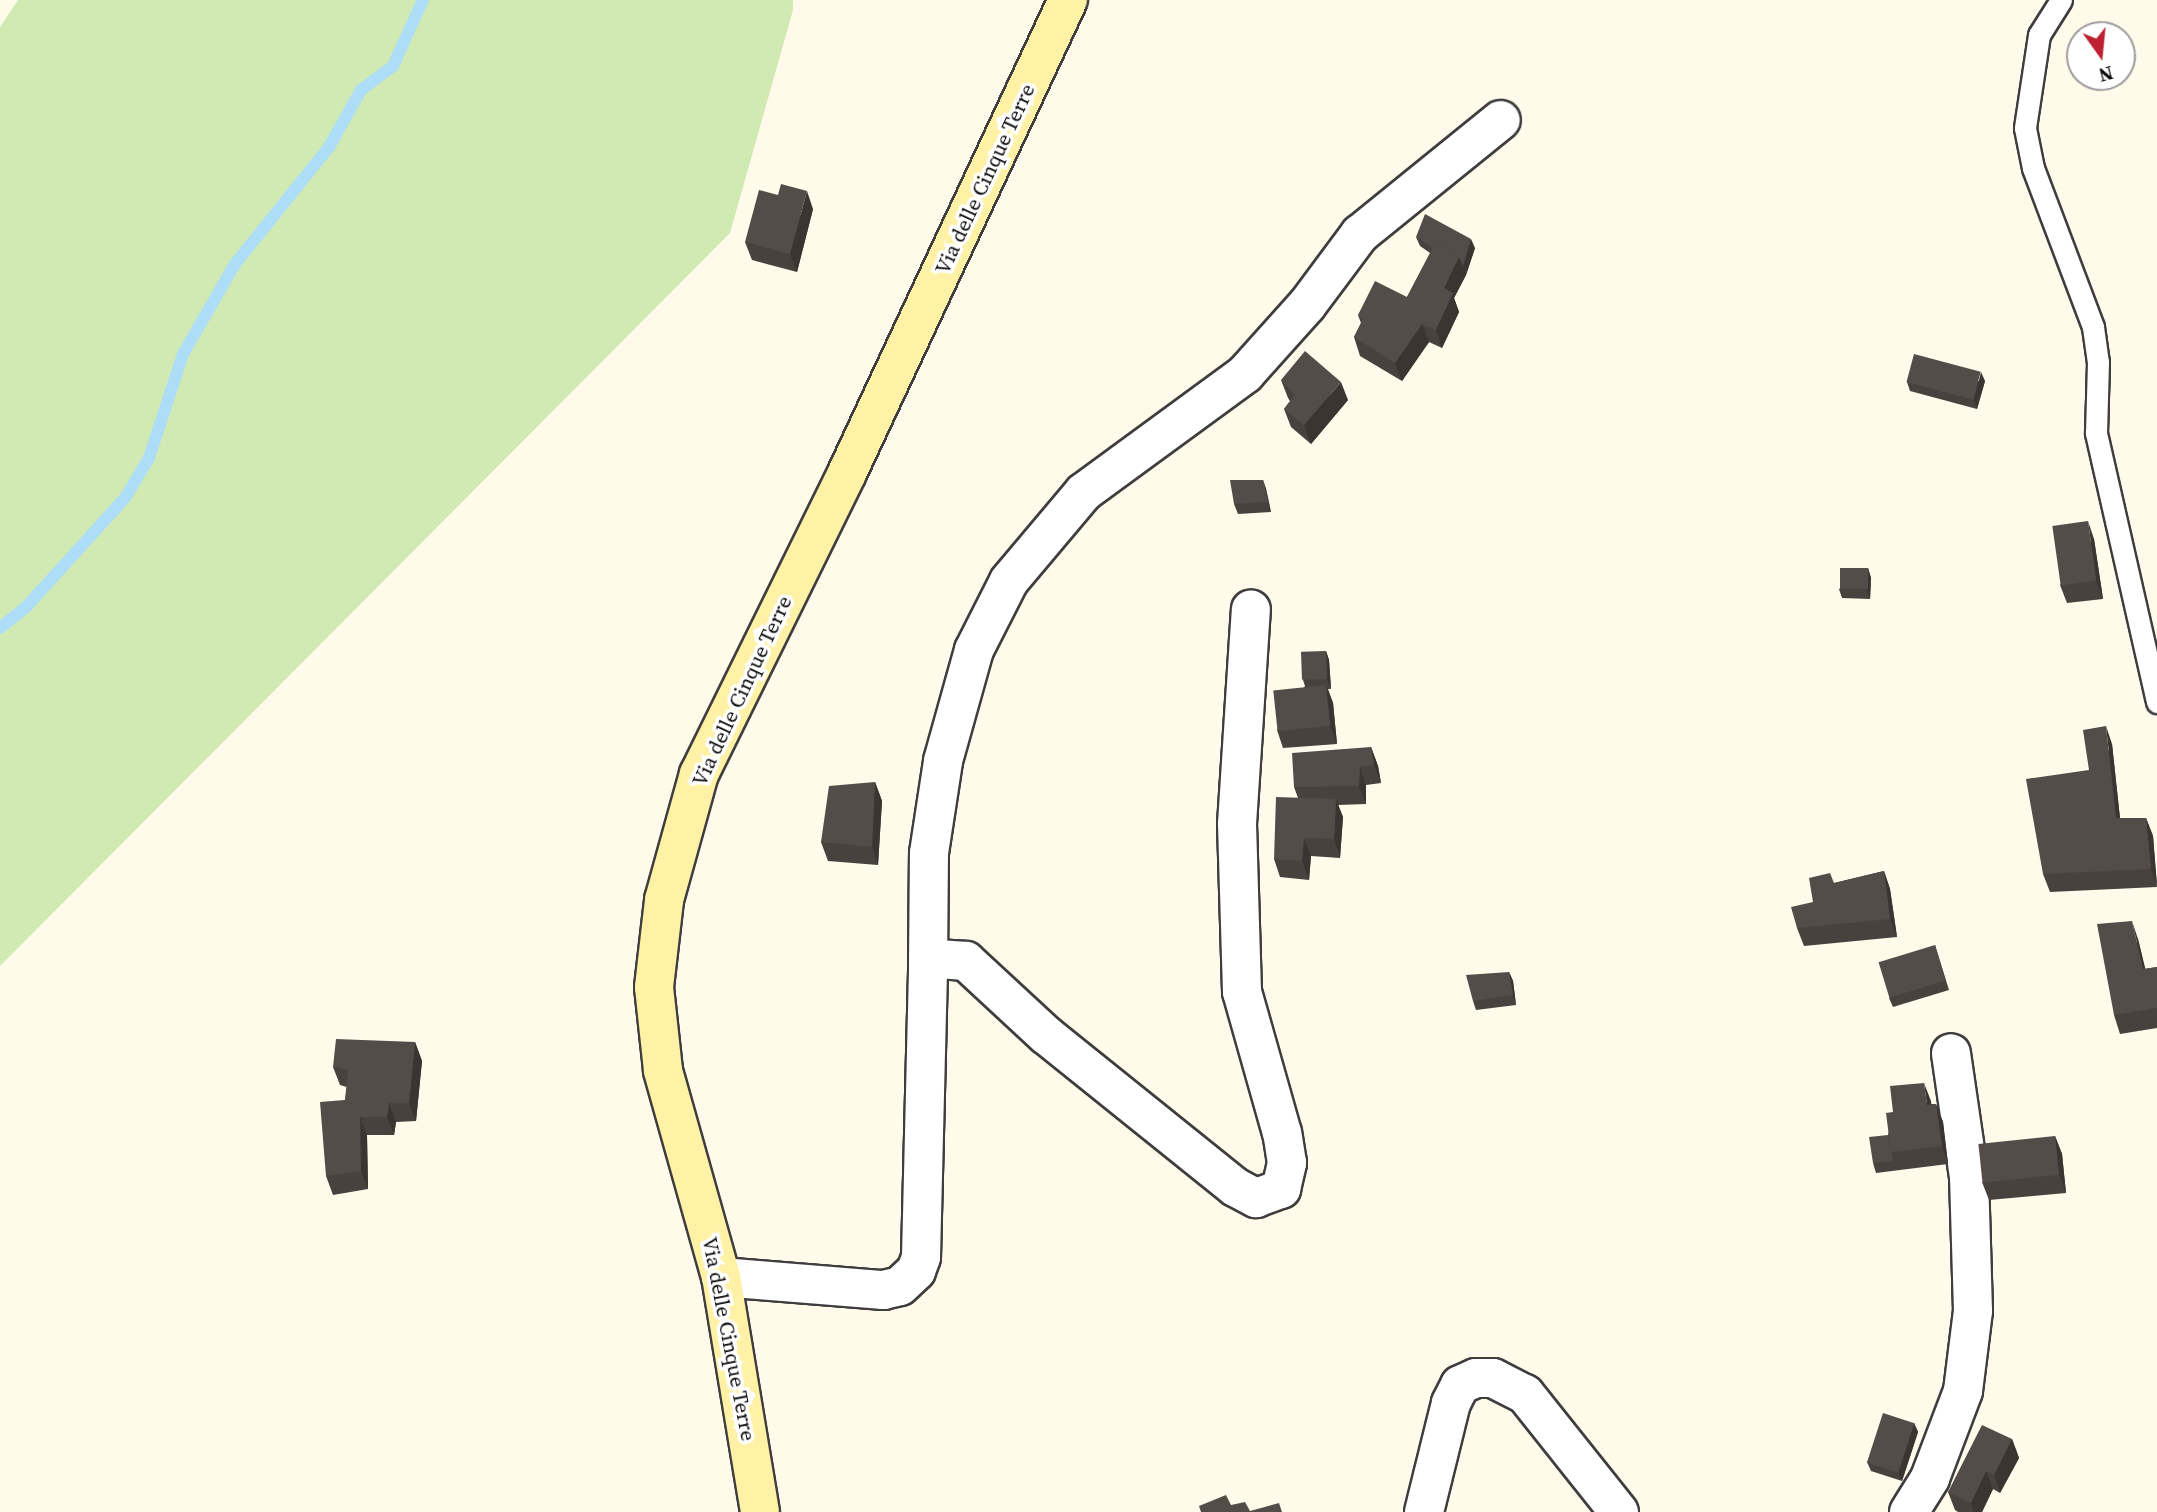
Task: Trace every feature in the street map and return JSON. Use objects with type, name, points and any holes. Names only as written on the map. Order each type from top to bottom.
[{"type":"main road","name":"Via delle Cinque Terre","points":[[760,1512],[721,1277],[663,1070],[654,987],[671,875],[699,774],[853,461],[1068,0]]},
{"type":"street","points":[[721,1277],[883,1290],[900,1286],[916,1271],[921,1258],[929,853],[943,761],[974,650],[1009,581],[1084,492],[1245,374],[1307,305],[1360,234],[1501,120]]},
{"type":"street","points":[[928,965],[949,958],[965,961],[1046,1035],[1235,1187],[1256,1198],[1281,1189],[1287,1163],[1282,1133],[1242,992],[1237,824],[1251,609]]},
{"type":"street","points":[[1909,1512],[1930,1478],[1963,1391],[1973,1311],[1969,1177],[1951,1053]]},
{"type":"street","points":[[1424,1512],[1451,1403],[1460,1385],[1476,1378],[1493,1378],[1525,1394],[1619,1512]]},
{"type":"lane","points":[[2061,0],[2039,35],[2025,128],[2033,168],[2093,327],[2098,362],[2096,433],[2157,702]]},
{"type":"green space","points":[[18,0],[793,0],[793,10],[730,233],[0,966],[0,27]]},
{"type":"building","points":[[781,184],[807,191],[790,254],[745,242],[759,190],[778,195]]},
{"type":"building","points":[[1425,214],[1471,239],[1463,266],[1459,257],[1436,242],[1433,248],[1416,237]]},
{"type":"building","points":[[1436,242],[1459,257],[1444,288],[1453,293],[1436,330],[1422,324],[1395,363],[1354,337],[1363,319],[1358,315],[1375,281],[1407,297]]},
{"type":"building","points":[[1305,351],[1341,382],[1304,425],[1284,409],[1295,395],[1281,380]]},
{"type":"building","points":[[1914,354],[1981,372],[1973,400],[1906,382]]},
{"type":"building","points":[[1230,480],[1263,480],[1268,502],[1234,504]]},
{"type":"building","points":[[2088,521],[2096,580],[2061,585],[2052,526]]},
{"type":"building","points":[[1840,568],[1868,568],[1868,589],[1840,589]]},
{"type":"building","points":[[1326,651],[1327,679],[1302,680],[1301,652]]},
{"type":"building","points":[[1326,685],[1330,726],[1278,731],[1273,691]]},
{"type":"building","points":[[2106,726],[2116,818],[2146,818],[2151,869],[2043,874],[2026,779],[2089,770],[2083,730]]},
{"type":"building","points":[[1371,747],[1374,765],[1360,767],[1359,786],[1294,787],[1292,753]]},
{"type":"building","points":[[875,782],[872,847],[821,842],[829,786]]},
{"type":"building","points":[[1276,797],[1336,799],[1334,839],[1304,838],[1302,861],[1274,859]]},
{"type":"building","points":[[1884,871],[1890,919],[1797,928],[1791,907],[1813,902],[1809,878],[1830,873],[1834,883]]},
{"type":"building","points":[[2132,921],[2143,969],[2157,967],[2157,1008],[2114,1015],[2097,924]]},
{"type":"building","points":[[1935,945],[1946,980],[1889,998],[1879,962]]},
{"type":"building","points":[[1509,972],[1513,995],[1473,1001],[1466,975]]},
{"type":"building","points":[[336,1039],[415,1042],[409,1103],[389,1103],[387,1117],[360,1117],[361,1171],[326,1176],[320,1102],[345,1100],[348,1070],[333,1067]]},
{"type":"building","points":[[1924,1083],[1927,1105],[1936,1104],[1942,1146],[1891,1152],[1886,1113],[1893,1112],[1890,1086]]},
{"type":"building","points":[[1888,1135],[1894,1161],[1873,1163],[1869,1137]]},
{"type":"building","points":[[2055,1136],[2059,1175],[1982,1183],[1978,1144]]},
{"type":"building","points":[[1883,1413],[1914,1423],[1898,1473],[1867,1462]]},
{"type":"building","points":[[1982,1425],[2012,1439],[1994,1475],[1986,1471],[1971,1503],[1948,1492]]},
{"type":"building","points":[[1226,1495],[1231,1505],[1245,1502],[1250,1511],[1279,1503],[1282,1512],[1201,1512],[1199,1506]]},
{"type":"waterway","points":[[0,628],[27,606],[125,498],[149,458],[183,354],[235,264],[329,147],[361,90],[393,66],[423,0]]}]
